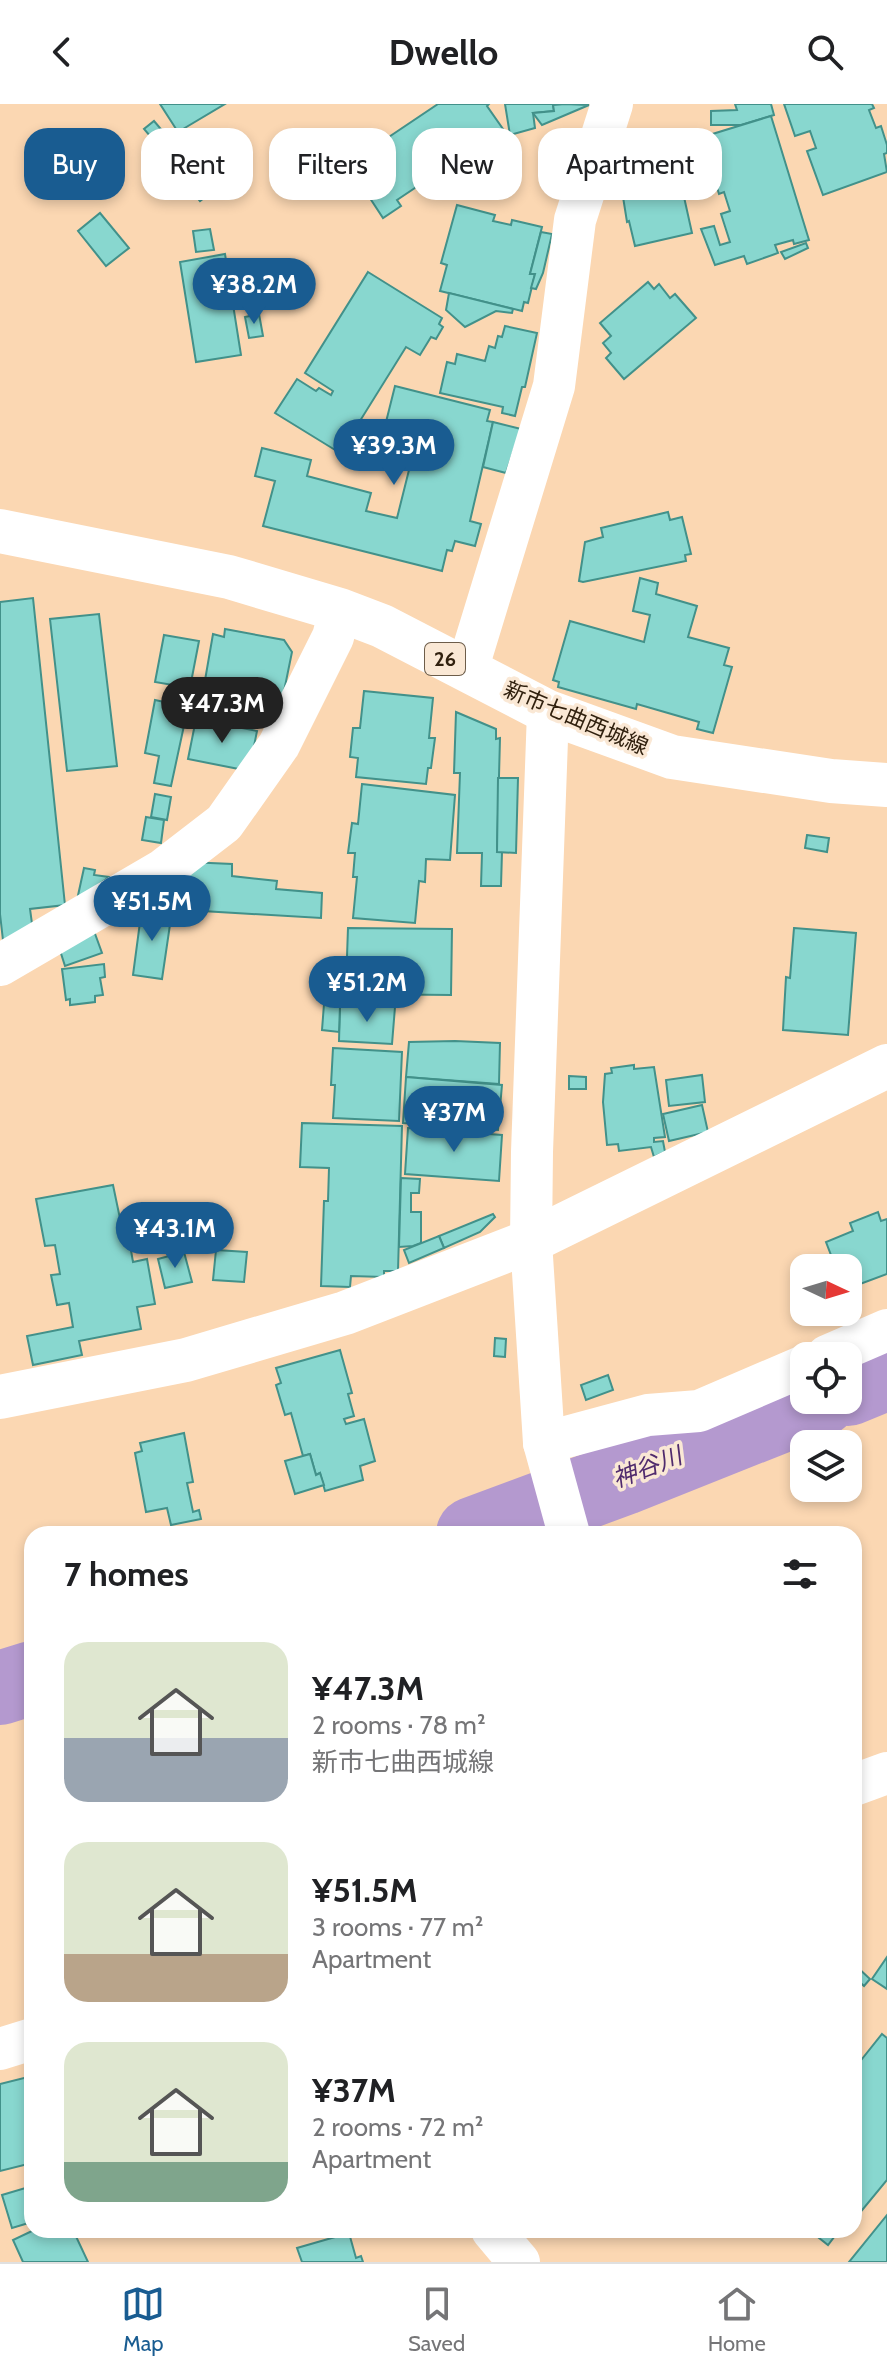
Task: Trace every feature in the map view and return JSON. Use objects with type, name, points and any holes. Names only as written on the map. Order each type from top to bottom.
[{"type":"street","points":[[467,670],[554,386],[575,220],[607,119],[642,104]]},
{"type":"street","name":"新市七曲西城線","points":[[0,531],[229,577],[340,610],[382,626],[548,712],[672,757],[831,781],[887,785]]},
{"type":"street","points":[[0,965],[163,870],[224,823],[279,745],[333,637],[340,610]]},
{"type":"street","points":[[548,712],[531,1241],[546,1451],[567,1526]]},
{"type":"street","points":[[0,1397],[186,1360],[345,1313],[531,1241],[887,1066]]},
{"type":"street","points":[[859,1342],[887,1330]]},
{"type":"street","points":[[546,1451],[648,1415],[699,1411],[790,1372]]},
{"type":"street","points":[[862,1782],[887,1773]]},
{"type":"street","points":[[0,2049],[24,2042]]},
{"type":"street","points":[[499,2238],[519,2262]]},
{"type":"building","points":[[160,104],[225,104],[185,128],[175,128]]},
{"type":"building","points":[[438,104],[489,104],[487,106],[502,128],[412,128],[412,190],[397,200],[401,206],[383,218],[371,200],[396,200],[396,132]]},
{"type":"building","points":[[505,104],[565,104],[553,105],[554,111],[533,113],[535,128],[522,132],[522,128],[509,128]]},
{"type":"building","points":[[735,104],[771,104],[774,115],[741,125],[711,125],[711,111],[737,110]]},
{"type":"building","points":[[784,104],[872,104],[874,108],[869,110],[876,128],[881,126],[887,145],[887,153],[884,154],[887,172],[823,195],[807,151],[816,148],[810,131],[795,136]]},
{"type":"building","points":[[553,105],[589,105],[542,125],[533,113],[554,111]]},
{"type":"building","points":[[771,116],[809,240],[775,245],[778,253],[747,264],[744,256],[715,265],[701,229],[714,226],[720,245],[730,242],[721,214],[730,211],[722,193],[722,131]]},
{"type":"building","points":[[154,121],[160,128],[145,128]]},
{"type":"building","points":[[624,200],[685,200],[692,233],[635,246]]},
{"type":"building","points":[[457,205],[495,215],[493,221],[511,225],[512,220],[542,227],[530,274],[535,274],[528,303],[524,302],[522,311],[440,291],[447,265],[441,263]]},
{"type":"building","points":[[100,213],[129,248],[106,266],[78,231]]},
{"type":"building","points":[[210,229],[214,250],[196,252],[193,231]]},
{"type":"building","points":[[541,232],[552,234],[536,289],[531,288],[535,274],[530,274]]},
{"type":"building","points":[[806,243],[808,248],[785,259],[781,252]]},
{"type":"building","points":[[225,254],[241,355],[196,362],[180,262]]},
{"type":"building","points":[[368,272],[442,318],[439,324],[443,327],[436,339],[431,337],[420,355],[406,347],[340,453],[275,413],[297,379],[316,391],[319,388],[331,395],[333,391],[305,373]]},
{"type":"building","points":[[648,282],[654,289],[659,284],[670,298],[675,294],[696,318],[624,379],[606,358],[611,353],[603,343],[611,336],[600,323]]},
{"type":"building","points":[[449,293],[513,309],[512,313],[496,311],[465,327],[446,310]]},
{"type":"building","points":[[259,314],[263,336],[249,338],[245,317]]},
{"type":"building","points":[[505,326],[537,333],[515,416],[502,413],[503,407],[440,393],[447,362],[455,364],[457,354],[485,361],[489,346],[495,348]]},
{"type":"building","points":[[395,386],[490,410],[487,421],[493,422],[470,521],[481,524],[475,546],[455,541],[452,551],[447,550],[442,571],[263,526],[275,481],[255,476],[262,448],[311,460],[307,476],[371,493],[366,511],[397,518],[417,438],[384,430]]},
{"type":"building","points":[[493,422],[521,429],[506,473],[483,467]]},
{"type":"building","points":[[668,512],[670,520],[682,517],[691,554],[685,555],[686,561],[579,581],[585,542],[603,537],[601,528]]},
{"type":"building","points":[[640,578],[658,583],[656,594],[697,606],[688,637],[729,648],[724,665],[732,667],[713,733],[697,729],[699,722],[637,704],[636,709],[558,687],[559,682],[553,680],[570,621],[644,642],[650,615],[633,611]]},
{"type":"building","points":[[33,598],[65,905],[30,909],[33,931],[4,949],[0,914],[0,602]]},
{"type":"building","points":[[99,614],[117,766],[67,771],[50,619]]},
{"type":"building","points":[[225,629],[284,640],[292,652],[282,701],[204,686],[213,634],[224,637]]},
{"type":"building","points":[[164,635],[199,641],[187,703],[170,700],[173,685],[155,682]]},
{"type":"building","points":[[364,691],[433,698],[429,738],[435,738],[426,784],[356,777],[358,758],[350,757],[353,728],[360,728]]},
{"type":"building","points":[[155,700],[188,707],[171,786],[154,783],[159,756],[145,753]]},
{"type":"building","points":[[456,712],[496,729],[496,739],[500,738],[497,852],[502,852],[501,886],[481,886],[482,853],[457,853],[460,773],[454,773]]},
{"type":"building","points":[[196,719],[257,731],[249,771],[188,759]]},
{"type":"building","points":[[498,778],[518,778],[516,853],[497,852]]},
{"type":"building","points":[[362,784],[455,795],[450,860],[426,859],[425,882],[419,881],[415,923],[353,918],[357,877],[353,877],[355,853],[348,853],[352,823],[358,824]]},
{"type":"building","points":[[155,794],[171,797],[167,820],[151,817]]},
{"type":"building","points":[[146,817],[164,820],[161,843],[142,840]]},
{"type":"building","points":[[807,835],[829,838],[827,852],[805,848]]},
{"type":"building","points":[[188,862],[232,864],[232,876],[277,881],[276,889],[322,893],[321,918],[186,910]]},
{"type":"building","points":[[84,868],[95,870],[94,875],[109,877],[77,900]]},
{"type":"building","points":[[142,907],[172,911],[162,979],[133,975]]},
{"type":"building","points":[[348,928],[452,929],[451,995],[354,994],[354,985],[346,985]]},
{"type":"building","points":[[794,928],[856,933],[848,1035],[783,1030],[786,977],[790,978]]},
{"type":"building","points":[[94,931],[102,953],[65,966],[58,944]]},
{"type":"building","points":[[104,964],[105,977],[100,978],[103,995],[95,996],[95,1002],[70,1005],[70,999],[66,1000],[62,969]]},
{"type":"building","points":[[370,1003],[395,1007],[392,1044],[339,1041],[340,1006],[369,1007]]},
{"type":"building","points":[[324,1004],[340,1006],[339,1032],[322,1030]]},
{"type":"building","points":[[409,1042],[500,1043],[499,1084],[406,1077]]},
{"type":"building","points":[[333,1048],[402,1052],[399,1121],[333,1118]]},
{"type":"building","points":[[634,1065],[634,1069],[654,1067],[665,1137],[654,1138],[654,1142],[663,1141],[665,1152],[654,1157],[651,1147],[619,1151],[618,1144],[607,1145],[603,1102],[605,1074],[612,1073],[611,1068]]},
{"type":"building","points":[[702,1075],[705,1102],[669,1106],[666,1080]]},
{"type":"building","points":[[569,1076],[586,1077],[586,1089],[569,1089]]},
{"type":"building","points":[[406,1077],[502,1085],[498,1130],[403,1123]]},
{"type":"building","points":[[702,1105],[708,1132],[669,1141],[663,1114]]},
{"type":"building","points":[[302,1123],[402,1126],[398,1271],[384,1271],[384,1277],[351,1276],[350,1287],[321,1286],[324,1201],[328,1201],[329,1168],[300,1167]]},
{"type":"building","points":[[408,1128],[502,1135],[499,1181],[405,1174]]},
{"type":"building","points":[[401,1178],[420,1179],[419,1193],[411,1193],[411,1212],[421,1212],[421,1243],[413,1246],[399,1247]]},
{"type":"building","points":[[113,1185],[123,1233],[128,1233],[133,1262],[147,1259],[155,1304],[137,1307],[141,1329],[79,1341],[82,1355],[33,1365],[27,1336],[73,1327],[69,1303],[57,1305],[51,1275],[60,1274],[55,1245],[45,1246],[36,1199]]},
{"type":"building","points":[[878,1212],[881,1221],[887,1219],[887,1274],[862,1283],[862,1254],[831,1254],[826,1242],[853,1231],[850,1223]]},
{"type":"building","points":[[493,1214],[495,1217],[480,1232],[444,1248],[439,1236]]},
{"type":"building","points":[[439,1236],[444,1248],[409,1263],[404,1250]]},
{"type":"building","points":[[216,1250],[247,1252],[244,1282],[213,1280]]},
{"type":"building","points":[[184,1252],[192,1282],[165,1288],[158,1259]]},
{"type":"building","points":[[495,1338],[506,1339],[505,1357],[494,1356]]},
{"type":"building","points":[[340,1350],[352,1393],[348,1394],[354,1416],[344,1419],[346,1424],[364,1419],[375,1461],[360,1466],[363,1480],[325,1491],[310,1454],[303,1456],[291,1413],[285,1415],[276,1385],[281,1383],[276,1368]]},
{"type":"building","points":[[608,1375],[613,1390],[586,1400],[581,1385]]},
{"type":"building","points":[[184,1433],[193,1482],[187,1483],[193,1512],[199,1510],[201,1519],[171,1525],[167,1508],[146,1512],[135,1453],[142,1451],[140,1443]]},
{"type":"building","points":[[310,1454],[316,1475],[320,1473],[324,1485],[295,1494],[285,1461]]},
{"type":"building","points":[[887,1957],[887,1989],[872,1979]]},
{"type":"building","points":[[862,1972],[870,1979],[864,1986],[862,1984]]},
{"type":"building","points":[[882,2034],[887,2038],[887,2180],[862,2210],[862,2059]]},
{"type":"building","points":[[24,2078],[24,2165],[0,2171],[0,2084]]},
{"type":"building","points":[[24,2188],[24,2224],[12,2228],[2,2195]]},
{"type":"building","points":[[887,2215],[887,2262],[849,2262]]},
{"type":"building","points":[[24,2235],[24,2238],[77,2238],[88,2262],[23,2262],[13,2240]]},
{"type":"building","points":[[332,2238],[350,2238],[356,2258],[361,2256],[363,2262],[302,2262],[297,2248]]},
{"type":"building","points":[[819,2238],[833,2238],[828,2245]]},
{"type":"waterway","name":"神谷川","points":[[862,1383],[887,1373]]},
{"type":"waterway","name":"神谷川","points":[[495,1526],[790,1412]]},
{"type":"waterway","name":"神谷川","points":[[0,1688],[24,1680]]}]
